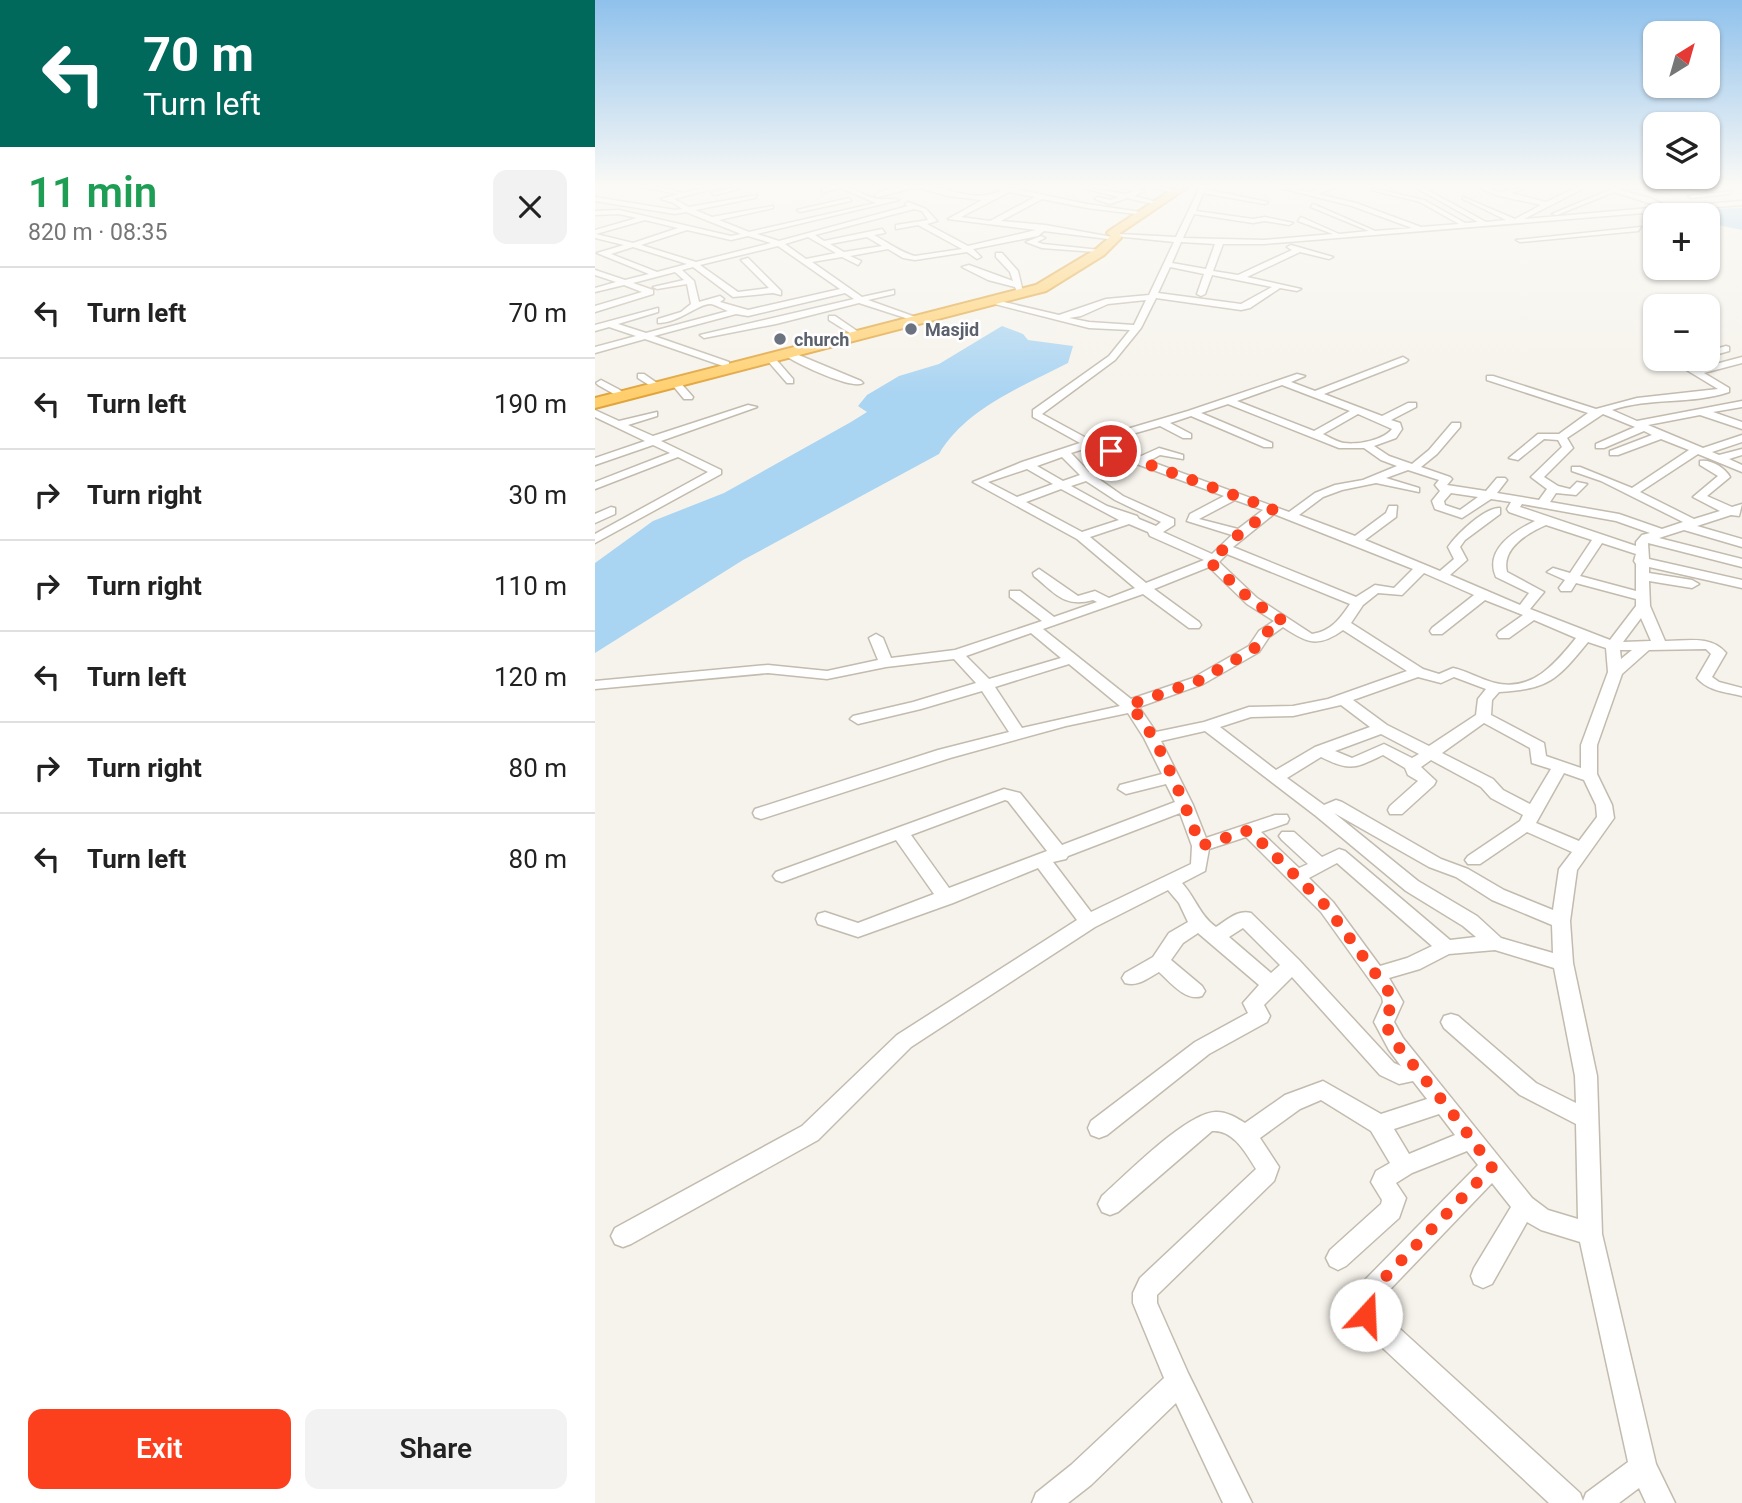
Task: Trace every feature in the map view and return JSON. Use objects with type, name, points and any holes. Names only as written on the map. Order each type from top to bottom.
[{"type":"highway","points":[[595,400],[646,379],[726,364],[991,302],[1048,284],[1089,255]]},
{"type":"highway","points":[[595,400],[789,354],[915,320],[1019,287],[1048,284]]},
{"type":"street","points":[[605,255],[654,273]]},
{"type":"street","points":[[664,255],[692,264],[736,295]]},
{"type":"street","points":[[595,290],[729,255]]},
{"type":"street","points":[[797,255],[862,301],[915,320]]},
{"type":"street","points":[[806,261],[837,255]]},
{"type":"street","points":[[845,255],[858,265],[846,268]]},
{"type":"street","points":[[905,255],[915,258],[932,255]]},
{"type":"street","points":[[1170,255],[1137,328],[1112,358],[1038,410],[1038,415],[1090,443],[1356,541],[1585,637],[1613,646],[1710,645],[1719,653],[1704,678],[1714,685],[1742,692]]},
{"type":"street","points":[[1201,294],[1215,255]]},
{"type":"street","points":[[1239,278],[1286,255]]},
{"type":"street","points":[[1322,255],[1329,257]]},
{"type":"street","points":[[999,256],[1014,271],[1019,287]]},
{"type":"street","points":[[595,266],[617,260]]},
{"type":"street","points":[[745,260],[773,290],[792,303]]},
{"type":"street","points":[[654,262],[673,268],[689,283],[695,305]]},
{"type":"street","points":[[1166,264],[1297,289]]},
{"type":"street","points":[[967,267],[1019,287]]},
{"type":"street","points":[[824,272],[835,270]]},
{"type":"street","points":[[595,272],[650,292],[595,309]]},
{"type":"street","points":[[657,287],[689,283]]},
{"type":"street","points":[[676,288],[689,283]]},
{"type":"street","points":[[1053,317],[1078,314],[1091,307],[1118,300],[1153,296],[1241,307],[1278,286]]},
{"type":"street","points":[[661,321],[684,314],[695,305],[773,290]]},
{"type":"street","points":[[711,301],[748,313],[846,290]]},
{"type":"street","points":[[704,335],[862,301],[891,292]]},
{"type":"street","points":[[991,302],[1109,328],[1137,328]]},
{"type":"street","points":[[595,328],[655,310]]},
{"type":"street","points":[[595,350],[736,311]]},
{"type":"street","points":[[684,314],[704,321]]},
{"type":"street","points":[[832,318],[856,333]]},
{"type":"street","points":[[610,324],[726,364]]},
{"type":"street","points":[[1720,351],[1726,349]]},
{"type":"street","points":[[789,354],[807,365],[827,369],[858,383]]},
{"type":"street","points":[[770,358],[790,381]]},
{"type":"street","points":[[1314,395],[1403,360]]},
{"type":"street","points":[[1697,372],[1742,360]]},
{"type":"street","points":[[1514,458],[1542,436],[1561,437],[1598,410],[1614,404],[1726,390],[1697,372]]},
{"type":"street","points":[[1194,625],[1125,574],[1102,551],[1081,536],[979,482],[1026,464],[1192,413],[1300,376]]},
{"type":"street","points":[[1490,378],[1617,416],[1742,469]]},
{"type":"street","points":[[675,382],[688,397]]},
{"type":"street","points":[[1226,400],[1347,447],[1366,445],[1392,436],[1397,429],[1396,425],[1383,419],[1282,382]]},
{"type":"street","points":[[601,383],[617,392]]},
{"type":"street","points":[[1645,387],[1703,413],[1742,426]]},
{"type":"street","points":[[1600,446],[1639,425],[1742,404]]},
{"type":"street","points":[[1383,419],[1412,405]]},
{"type":"street","points":[[595,462],[752,407]]},
{"type":"street","points":[[1314,435],[1357,411]]},
{"type":"street","points":[[1617,416],[1649,411]]},
{"type":"street","points":[[595,413],[717,472],[595,539]]},
{"type":"street","points":[[1192,413],[1268,446]]},
{"type":"street","points":[[620,424],[653,414]]},
{"type":"street","points":[[1161,422],[1187,436]]},
{"type":"street","points":[[1291,516],[1319,495],[1410,467],[1433,452],[1456,425]]},
{"type":"street","points":[[1614,453],[1661,435]]},
{"type":"street","points":[[1561,437],[1568,448]]},
{"type":"street","points":[[1633,492],[1685,456],[1742,438]]},
{"type":"street","points":[[1581,439],[1537,477],[1554,489],[1572,493],[1581,484]]},
{"type":"street","points":[[1366,445],[1385,458],[1447,479],[1441,485],[1448,489],[1489,495],[1546,521],[1641,556],[1742,584]]},
{"type":"street","points":[[1015,502],[1159,451],[1179,457]]},
{"type":"street","points":[[1063,452],[1089,478],[1119,498],[1170,522],[1156,531]]},
{"type":"street","points":[[1719,459],[1742,452]]},
{"type":"street","points":[[595,486],[680,453]]},
{"type":"street","points":[[1685,456],[1722,473],[1724,477],[1699,497],[1738,512]]},
{"type":"street","points":[[1026,464],[1058,485],[1129,521],[1156,531]]},
{"type":"street","points":[[1576,470],[1601,477],[1633,492],[1688,525],[1742,543]]},
{"type":"street","points":[[1375,479],[1415,491]]},
{"type":"street","points":[[1448,489],[1438,500],[1439,507],[1462,514],[1489,495],[1501,480]]},
{"type":"street","points":[[1543,504],[1554,489]]},
{"type":"street","points":[[1233,496],[1194,517],[1193,521],[1240,533]]},
{"type":"street","points":[[1475,504],[1496,511]]},
{"type":"street","points":[[1443,576],[1461,560],[1454,547],[1461,537],[1496,511],[1515,505],[1543,504],[1623,513],[1663,533]]},
{"type":"street","points":[[1356,541],[1392,514],[1393,508]]},
{"type":"street","points":[[595,685],[768,669],[827,675],[885,663],[957,654],[1147,589],[1212,561],[1240,533],[1273,509]]},
{"type":"street","points":[[595,519],[611,511]]},
{"type":"street","points":[[1081,536],[1148,512]]},
{"type":"street","points":[[1660,646],[1643,601],[1642,542],[1646,538],[1738,512]]},
{"type":"street","points":[[1504,635],[1527,613],[1537,592],[1501,575],[1499,565],[1507,545],[1532,526],[1546,521]]},
{"type":"street","points":[[1156,531],[1154,533],[1212,561],[1252,601],[1309,638],[1315,639],[1326,636],[1343,624],[1358,602],[1377,588],[1397,592],[1423,568]]},
{"type":"street","points":[[1646,538],[1742,563]]},
{"type":"street","points":[[1569,583],[1598,540]]},
{"type":"street","points":[[1224,548],[1275,568],[1304,583],[1358,602]]},
{"type":"street","points":[[1553,572],[1569,583],[1643,601]]},
{"type":"street","points":[[1039,573],[1069,598],[1078,600],[1095,595],[1108,603]]},
{"type":"street","points":[[1643,576],[1692,584]]},
{"type":"street","points":[[1015,594],[1052,622]]},
{"type":"street","points":[[1437,631],[1484,594]]},
{"type":"street","points":[[1643,601],[1613,646],[1615,672],[1589,745],[1591,777],[1604,805],[1606,818],[1568,869],[1561,921],[1563,963],[1586,1076],[1590,1234],[1643,1468],[1661,1503]]},
{"type":"street","points":[[761,813],[933,757],[1131,707],[1198,681],[1254,649],[1264,634],[1283,621]]},
{"type":"street","points":[[1343,624],[1417,672],[1441,679],[1453,672],[1495,688],[1528,686],[1555,673],[1585,637]]},
{"type":"street","points":[[623,1236],[810,1133],[904,1041],[1088,922],[1199,867],[1201,846],[1185,805],[1152,738],[1131,707],[1033,628]]},
{"type":"street","points":[[876,638],[885,663]]},
{"type":"street","points":[[1615,672],[1644,647]]},
{"type":"street","points":[[957,654],[986,685],[1019,735]]},
{"type":"street","points":[[858,719],[1072,659]]},
{"type":"street","points":[[1152,738],[1208,726],[1249,712],[1293,711],[1342,699],[1417,672]]},
{"type":"street","points":[[1413,765],[1483,716],[1485,699],[1495,688]]},
{"type":"street","points":[[1342,699],[1382,728],[1487,783],[1530,819],[1584,850]]},
{"type":"street","points":[[1483,716],[1538,746],[1538,760],[1591,777]]},
{"type":"street","points":[[1208,726],[1322,812],[1412,886],[1470,921],[1495,943]]},
{"type":"street","points":[[1276,777],[1321,750],[1382,728]]},
{"type":"street","points":[[1321,750],[1355,765],[1384,749],[1413,765]]},
{"type":"street","points":[[1396,810],[1428,781],[1414,771],[1413,765]]},
{"type":"street","points":[[1474,860],[1530,819],[1560,767]]},
{"type":"street","points":[[1126,789],[1171,777]]},
{"type":"street","points":[[782,876],[995,796],[1008,794],[1014,797],[1061,855]]},
{"type":"street","points":[[825,919],[858,930],[1061,855],[1185,805]]},
{"type":"street","points":[[1322,812],[1336,806],[1435,863],[1462,873],[1498,895],[1561,921]]},
{"type":"street","points":[[1201,846],[1281,819]]},
{"type":"street","points":[[1249,830],[1327,907],[1377,974],[1393,1002],[1384,1022],[1396,1044],[1524,1206],[1541,1219],[1590,1234]]},
{"type":"street","points":[[899,831],[947,898]]},
{"type":"street","points":[[1288,836],[1320,865]]},
{"type":"street","points":[[1297,877],[1339,855],[1446,947]]},
{"type":"street","points":[[1042,861],[1088,922]]},
{"type":"street","points":[[1170,881],[1186,899],[1198,924],[1216,936],[1271,985]]},
{"type":"street","points":[[1216,936],[1244,918],[1292,965],[1387,1069],[1399,1075],[1416,1071]]},
{"type":"street","points":[[1132,978],[1160,961],[1176,938],[1198,924]]},
{"type":"street","points":[[1377,974],[1413,964],[1446,947],[1495,943],[1563,963]]},
{"type":"street","points":[[1160,961],[1195,991]]},
{"type":"street","points":[[1099,1128],[1194,1053],[1240,1031],[1260,1016],[1253,1003],[1292,965]]},
{"type":"street","points":[[1451,1023],[1528,1089],[1586,1118]]},
{"type":"street","points":[[1246,1136],[1271,1116],[1314,1092],[1323,1090],[1378,1124],[1404,1166]]},
{"type":"street","points":[[1378,1124],[1444,1103]]},
{"type":"street","points":[[1110,1204],[1197,1128],[1212,1120],[1223,1121],[1246,1136],[1268,1167],[1266,1174],[1149,1286],[1145,1293],[1145,1303],[1179,1382],[1238,1503]]},
{"type":"street","points":[[1338,1258],[1391,1210],[1394,1198],[1382,1182],[1384,1178],[1404,1166],[1471,1139]]},
{"type":"street","points":[[1492,1167],[1366,1297],[1364,1307],[1366,1315],[1406,1354],[1570,1503]]},
{"type":"street","points":[[1483,1276],[1524,1206]]},
{"type":"street","points":[[1046,1503],[1081,1475],[1179,1382]]},
{"type":"street","points":[[1596,1503],[1643,1468]]},
{"type":"water","points":[[1002,326],[1023,334],[1028,340],[1073,346],[1068,363],[979,411],[950,438],[939,454],[743,560],[595,653],[595,563],[653,521],[724,493],[851,422],[867,412],[858,406],[867,395],[899,376],[939,364]]},
{"type":"place","name":"Masjid","points":[[911,329]]},
{"type":"place","name":"church","points":[[780,339]]},
{"type":"route","points":[[1111,451],[1273,509],[1240,533],[1210,562],[1252,601],[1283,621],[1264,634],[1254,649],[1198,681],[1129,705],[1152,738],[1185,805],[1201,846],[1249,830],[1327,907],[1391,995],[1393,1002],[1384,1022],[1396,1044],[1492,1167],[1366,1297],[1366,1315]]}]
